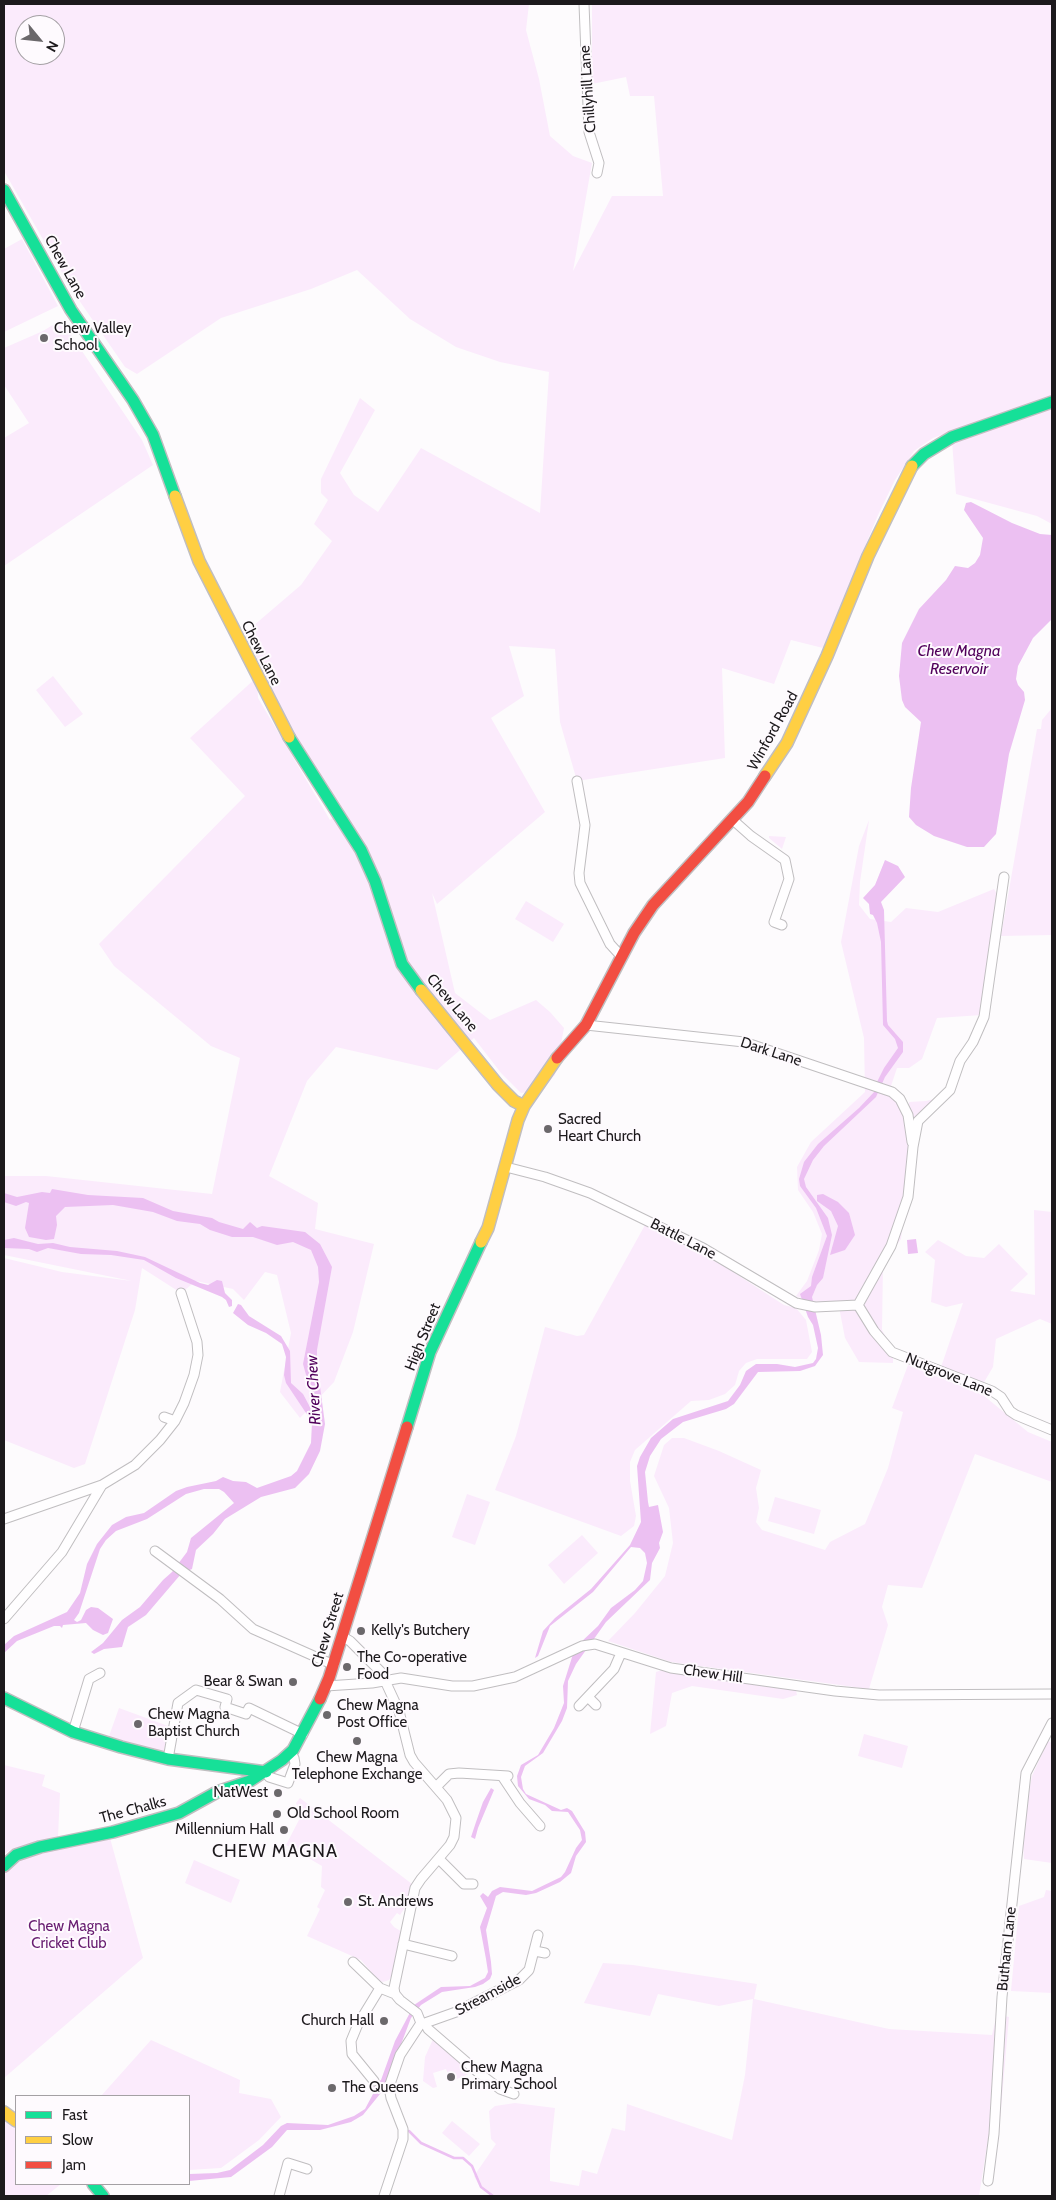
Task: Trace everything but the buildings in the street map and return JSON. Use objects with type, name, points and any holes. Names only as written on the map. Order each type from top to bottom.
[{"type":"main road","name":"Chew Lane","points":[[4,190],[71,310],[133,400],[153,435],[198,560],[283,727],[361,850],[375,880],[402,964],[430,1003],[468,1046],[498,1085],[514,1101],[524,1106]]},
{"type":"main road","name":"Winford Road","points":[[524,1106],[551,1065],[586,1025],[634,933],[665,891],[733,820],[768,775],[787,743],[827,656],[872,547],[899,488],[913,464],[924,454],[952,438],[1052,402]]},
{"type":"main road","name":"High Street","points":[[358,1582],[382,1513],[430,1352],[488,1228],[518,1120],[524,1106]]},
{"type":"main road","name":"Chew Street","points":[[291,1753],[303,1734],[326,1686],[343,1637],[358,1582]]},
{"type":"main road","points":[[4,1698],[73,1732],[168,1759],[266,1772]]},
{"type":"main road","name":"The Chalks","points":[[4,1866],[16,1856],[40,1847],[113,1832],[179,1813],[217,1792],[250,1781],[266,1772],[291,1753]]},
{"type":"main road","points":[[4,2112],[15,2120]]},
{"type":"main road","points":[[94,2185],[103,2196]]},
{"type":"street","name":"Chillyhill Lane","points":[[584,4],[589,132],[599,163],[597,172]]},
{"type":"street","points":[[577,781],[585,825],[579,873],[580,883],[610,944],[621,956]]},
{"type":"street","points":[[733,820],[785,860],[789,879],[774,922]]},
{"type":"street","points":[[858,1305],[891,1246],[908,1197],[913,1147],[918,1121],[950,1090],[960,1061],[984,1017],[1004,877]]},
{"type":"street","name":"Dark Lane","points":[[586,1025],[744,1042],[892,1092],[900,1099],[908,1115],[913,1147]]},
{"type":"street","name":"Battle Lane","points":[[506,1167],[545,1177],[590,1193],[703,1248],[796,1303],[815,1307],[858,1305]]},
{"type":"street","points":[[4,1519],[102,1485],[135,1466],[154,1447],[175,1421],[192,1382],[198,1355],[197,1342],[181,1293]]},
{"type":"street","name":"Nutgrove Lane","points":[[858,1305],[874,1331],[892,1352],[992,1391],[1001,1397],[1010,1411],[1016,1415],[1052,1430]]},
{"type":"street","points":[[164,1417],[175,1421]]},
{"type":"street","points":[[4,1619],[62,1552],[102,1485]]},
{"type":"street","points":[[155,1552],[220,1599],[253,1629],[334,1665]]},
{"type":"street","points":[[343,1637],[350,1641],[381,1672],[399,1711],[410,1754],[414,1762],[450,1804],[456,1818],[454,1837],[415,1888],[394,1988],[395,1994]]},
{"type":"street","name":"Chew Hill","points":[[326,1686],[410,1678],[452,1686],[473,1686],[515,1677],[582,1646],[602,1645],[671,1668],[879,1696],[1052,1694]]},
{"type":"street","points":[[579,1706],[614,1669],[621,1652]]},
{"type":"street","points":[[73,1732],[89,1679],[100,1673]]},
{"type":"street","points":[[168,1759],[178,1702],[196,1690],[216,1694],[227,1699],[224,1706],[246,1714],[249,1708],[303,1734]]},
{"type":"street","points":[[588,1697],[596,1705]]},
{"type":"street","name":"Butham Lane","points":[[988,2181],[994,2134],[1002,1997],[1026,1773],[1052,1723]]},
{"type":"street","points":[[266,1772],[270,1776],[288,1783],[295,1764],[291,1753]]},
{"type":"street","points":[[436,1787],[449,1774],[459,1772],[505,1776],[520,1803],[540,1826]]},
{"type":"street","points":[[439,1859],[464,1884],[472,1884]]},
{"type":"street","name":"Streamside","points":[[423,2023],[456,2012],[519,1980],[529,1970],[538,1935]]},
{"type":"street","points":[[403,1944],[452,1956]]},
{"type":"street","points":[[535,1951],[545,1953]]},
{"type":"street","points":[[437,1964],[440,1953]]},
{"type":"street","points":[[353,1962],[380,1988],[395,1994],[418,2013],[428,2029],[479,2073],[500,2088],[514,2094]]},
{"type":"street","points":[[374,2081],[352,2054],[351,2041],[358,2024],[380,1988]]},
{"type":"street","points":[[384,2196],[403,2139],[403,2129],[390,2098],[389,2087],[400,2055],[423,2023]]},
{"type":"street","points":[[279,2196],[288,2163],[307,2169]]},
{"type":"green space","points":[[4,4],[529,4],[526,30],[539,79],[550,136],[573,156],[592,163],[573,271],[612,196],[663,196],[654,96],[630,96],[626,77],[592,84],[592,4],[1052,4],[1052,395],[933,438],[914,451],[895,480],[878,515],[823,648],[791,640],[774,684],[722,668],[725,758],[577,781],[560,722],[555,649],[509,646],[524,696],[491,718],[545,812],[437,904],[432,893],[455,993],[490,1020],[536,1000],[564,1028],[555,1075],[541,1091],[521,1093],[501,1073],[474,1038],[437,1070],[336,1047],[307,1081],[269,1176],[318,1203],[315,1229],[374,1244],[353,1332],[334,1382],[300,1418],[280,1392],[291,1333],[277,1275],[265,1272],[244,1300],[233,1289],[196,1281],[181,1293],[142,1268],[135,1310],[85,1464],[74,1468],[4,1440],[4,1258],[62,1272],[132,1281],[4,1255],[4,1176],[46,1176],[212,1194],[240,1058],[211,1046],[114,966],[99,944],[245,796],[190,738],[257,677],[258,698],[330,820],[344,810],[277,706],[246,632],[301,585],[332,541],[314,524],[328,500],[321,493],[321,479],[360,398],[375,410],[340,473],[354,495],[378,512],[421,448],[540,513],[549,372],[500,362],[456,347],[410,319],[357,270],[311,289],[221,318],[137,374],[125,367],[72,290],[4,171]]},
{"type":"green space","points":[[22,239],[58,306],[4,332],[4,249]]},
{"type":"green space","name":"Chew Valley School","points":[[61,320],[142,440],[153,465],[4,566],[4,438],[29,423],[4,385],[4,348],[43,331]]},
{"type":"green space","points":[[1052,404],[1052,524],[1037,516],[956,494],[952,441]]},
{"type":"green space","points":[[53,676],[83,714],[65,727],[36,690]]},
{"type":"green space","points":[[1052,708],[1052,935],[1001,936],[1037,729],[1041,729],[1042,720]]},
{"type":"green space","points":[[869,820],[860,882],[859,905],[870,919],[891,922],[906,908],[938,912],[994,889],[998,896],[982,1015],[937,1018],[922,1059],[909,1068],[897,1068],[891,1086],[909,1106],[909,1102],[938,1098],[913,1134],[901,1239],[883,1264],[882,1330],[893,1349],[893,1363],[859,1362],[845,1338],[839,1307],[817,1304],[796,1296],[807,1281],[819,1250],[822,1234],[813,1212],[798,1190],[797,1167],[811,1142],[865,1092],[864,1038],[841,942],[859,846]]},
{"type":"green space","points":[[769,836],[786,837],[782,849],[769,838]]},
{"type":"green space","points":[[526,901],[564,924],[553,942],[515,919]]},
{"type":"green space","points":[[1034,1210],[1052,1212],[1052,1324],[1040,1319],[996,1339],[993,1367],[983,1384],[941,1367],[963,1303],[946,1307],[931,1302],[935,1260],[925,1252],[938,1240],[966,1256],[984,1258],[999,1244],[1028,1274],[1010,1291],[1035,1295]]},
{"type":"green space","points":[[645,1225],[710,1257],[784,1305],[796,1308],[806,1320],[812,1352],[807,1359],[757,1359],[746,1363],[739,1371],[735,1385],[725,1394],[709,1400],[691,1401],[635,1450],[630,1462],[630,1481],[636,1516],[634,1526],[621,1536],[495,1490],[516,1436],[545,1327],[577,1336],[584,1335]]},
{"type":"green space","points":[[908,1365],[983,1395],[1028,1432],[1052,1442],[1052,1482],[975,1454],[922,1588],[888,1585],[882,1607],[888,1625],[869,1689],[671,1662],[608,1641],[635,1613],[665,1576],[673,1543],[669,1508],[654,1476],[664,1445],[672,1438],[684,1438],[761,1470],[756,1488],[759,1508],[756,1522],[762,1530],[825,1550],[830,1542],[865,1524],[888,1468],[903,1412],[892,1408]]},
{"type":"green space","points":[[467,1494],[490,1502],[475,1545],[452,1537]]},
{"type":"green space","points":[[775,1497],[821,1510],[814,1534],[768,1521]]},
{"type":"green space","points":[[582,1535],[598,1553],[564,1584],[548,1565]]},
{"type":"green space","points":[[662,1670],[796,1690],[797,1695],[783,1699],[692,1686],[672,1693],[666,1726],[650,1734],[656,1672]]},
{"type":"green space","points":[[119,1708],[168,1726],[164,1751],[108,1739]]},
{"type":"green space","points":[[864,1734],[908,1746],[902,1768],[858,1756]]},
{"type":"green space","points":[[1048,1741],[1052,1743],[1052,1863],[1024,1859],[1023,1845],[1026,1807],[1032,1776]]},
{"type":"green space","points":[[4,1765],[45,1775],[42,1786],[60,1793],[58,1837],[12,1849],[4,1854]]},
{"type":"green space","points":[[300,1798],[412,1884],[409,1908],[406,1906],[400,1915],[397,1913],[390,1922],[404,1933],[393,1974],[389,1980],[383,1982],[378,1980],[361,1960],[307,1936],[320,1909],[317,1907],[325,1890],[321,1887],[322,1866],[286,1845],[301,1816],[296,1803]]},
{"type":"green space","name":"Chew Magna Cricket Club","points":[[110,1838],[143,1958],[4,2078],[4,1871],[11,1863],[36,1853]]},
{"type":"green space","points":[[194,1860],[240,1880],[231,1903],[185,1883]]},
{"type":"green space","points":[[1046,1890],[1052,1891],[1052,1993],[1011,1991],[1019,1906],[1044,1897]]},
{"type":"green space","points":[[603,1963],[633,1965],[757,1984],[754,1999],[889,2029],[992,2035],[997,2014],[1009,2017],[999,2132],[988,2139],[979,2196],[491,2196],[480,2187],[474,2176],[496,2144],[491,2139],[489,2111],[495,2106],[515,2103],[555,2108],[550,2155],[550,2181],[579,2186],[582,2170],[597,2174],[612,2128],[625,2131],[627,2104],[732,2140],[745,2075],[753,1999],[719,2006],[658,1994],[650,2016],[584,2003]]},
{"type":"green space","points":[[434,2037],[473,2072],[457,2079],[448,2074],[446,2069],[433,2073],[437,2087],[433,2088],[423,2081],[425,2057]]},
{"type":"green space","points":[[151,2040],[240,2080],[239,2093],[271,2099],[281,2117],[259,2140],[221,2168],[190,2170],[190,2095],[102,2095]]},
{"type":"green space","points":[[4,2119],[15,2127],[15,2185],[60,2185],[46,2196],[4,2196]]},
{"type":"green space","points":[[452,2121],[480,2144],[469,2156],[442,2133]]},
{"type":"water","name":"Chew Magna Reservoir","points":[[971,502],[1012,523],[1040,534],[1052,535],[1052,619],[1033,638],[1018,666],[1016,679],[1024,692],[1025,700],[1009,754],[996,834],[984,847],[967,847],[934,836],[916,825],[909,817],[911,788],[921,722],[905,707],[902,700],[899,676],[902,643],[919,609],[946,580],[955,566],[968,568],[975,563],[980,555],[983,538],[964,510],[966,503]]},
{"type":"water","points":[[885,860],[898,866],[905,877],[881,902],[884,910],[887,1021],[888,1025],[903,1042],[903,1052],[885,1077],[876,1097],[824,1146],[813,1160],[804,1179],[806,1187],[828,1218],[832,1235],[823,1278],[817,1285],[812,1297],[821,1335],[823,1355],[815,1366],[800,1371],[758,1372],[734,1404],[726,1409],[683,1422],[661,1439],[650,1456],[645,1472],[648,1502],[649,1507],[658,1505],[663,1532],[659,1543],[660,1548],[652,1563],[650,1580],[606,1622],[576,1664],[568,1681],[567,1708],[562,1721],[543,1753],[525,1766],[521,1777],[526,1794],[561,1810],[567,1808],[572,1811],[585,1832],[586,1842],[576,1856],[571,1873],[560,1882],[536,1893],[526,1895],[503,1892],[496,1896],[486,1930],[492,1974],[490,1979],[475,1987],[442,1992],[421,2005],[411,2018],[384,2089],[363,2115],[351,2122],[320,2130],[287,2130],[272,2147],[231,2177],[190,2181],[190,2174],[217,2173],[230,2170],[263,2145],[281,2126],[287,2123],[328,2125],[354,2116],[365,2109],[373,2094],[374,2085],[381,2080],[395,2041],[414,2005],[441,1987],[470,1986],[485,1978],[488,1972],[480,1927],[487,1908],[480,1896],[483,1893],[488,1897],[492,1891],[500,1887],[532,1891],[561,1877],[582,1840],[580,1830],[568,1812],[552,1811],[545,1805],[529,1799],[518,1786],[517,1776],[521,1765],[538,1755],[554,1728],[564,1703],[563,1686],[573,1654],[579,1644],[598,1626],[611,1608],[635,1590],[643,1581],[647,1563],[645,1553],[640,1548],[631,1547],[593,1592],[550,1626],[538,1656],[535,1658],[543,1631],[555,1618],[591,1589],[630,1545],[641,1522],[637,1466],[651,1438],[673,1419],[728,1401],[740,1385],[746,1371],[756,1364],[777,1364],[795,1367],[813,1363],[816,1359],[818,1348],[813,1325],[808,1317],[800,1294],[811,1286],[812,1277],[827,1236],[816,1208],[800,1186],[799,1179],[804,1162],[818,1144],[859,1108],[876,1090],[877,1082],[884,1068],[898,1048],[895,1039],[883,1025],[881,942],[877,923],[873,915],[870,914],[869,904],[863,898],[875,885]]},
{"type":"water","name":"River Chew","points":[[52,1189],[88,1195],[143,1198],[173,1211],[212,1218],[243,1229],[250,1222],[257,1228],[262,1226],[305,1232],[320,1244],[332,1267],[317,1350],[317,1364],[325,1424],[320,1451],[309,1474],[295,1488],[261,1497],[225,1519],[196,1550],[192,1569],[181,1574],[146,1615],[128,1627],[122,1647],[104,1649],[94,1654],[91,1652],[103,1643],[122,1620],[140,1607],[172,1572],[187,1552],[191,1538],[234,1503],[224,1492],[219,1489],[204,1489],[186,1494],[147,1519],[116,1531],[106,1540],[100,1549],[79,1613],[74,1620],[77,1622],[81,1620],[86,1610],[91,1607],[98,1608],[113,1619],[108,1633],[103,1635],[93,1630],[86,1623],[63,1625],[62,1628],[54,1626],[17,1641],[4,1653],[4,1645],[14,1636],[67,1612],[80,1593],[87,1564],[97,1544],[112,1525],[126,1517],[144,1513],[176,1491],[187,1487],[216,1481],[223,1477],[233,1481],[246,1482],[257,1488],[291,1476],[297,1471],[311,1443],[312,1422],[286,1383],[284,1375],[286,1357],[282,1344],[266,1333],[248,1325],[233,1313],[238,1304],[241,1305],[249,1316],[281,1336],[290,1351],[291,1383],[303,1394],[311,1409],[313,1400],[303,1364],[319,1282],[318,1267],[311,1250],[293,1242],[277,1245],[253,1237],[232,1237],[210,1230],[200,1224],[177,1221],[153,1212],[113,1205],[65,1207],[56,1216],[57,1225],[54,1239],[46,1240],[29,1237],[25,1228],[29,1203],[26,1202],[16,1206],[4,1202],[4,1193],[17,1197],[42,1192],[50,1193]]},
{"type":"water","points":[[823,1194],[838,1202],[849,1213],[855,1235],[845,1250],[830,1255],[838,1226],[831,1211],[817,1201],[817,1195]]},
{"type":"water","points":[[14,1238],[38,1244],[53,1243],[70,1247],[117,1251],[145,1257],[200,1283],[208,1285],[217,1280],[222,1281],[225,1293],[232,1300],[232,1306],[229,1307],[226,1300],[222,1297],[176,1278],[144,1260],[111,1255],[81,1254],[48,1248],[37,1252],[29,1249],[4,1248],[4,1240]]},
{"type":"water","points":[[916,1239],[918,1253],[908,1254],[907,1240]]},
{"type":"water","points":[[491,1788],[494,1790],[475,1839],[471,1837],[483,1802]]},
{"type":"waterway","points":[[409,2131],[421,2143],[454,2158],[463,2158],[472,2166],[481,2187],[493,2196]]},
{"type":"traffic: fast","points":[[4,190],[71,310],[133,400],[153,435],[175,496]]},
{"type":"traffic: fast","points":[[912,466],[924,454],[952,437],[1052,402]]},
{"type":"traffic: fast","points":[[289,737],[361,850],[375,881],[402,964],[421,990]]},
{"type":"traffic: fast","points":[[407,1427],[430,1352],[481,1242]]},
{"type":"traffic: fast","points":[[4,1698],[73,1732],[121,1747],[168,1759],[266,1772]]},
{"type":"traffic: fast","points":[[4,1866],[16,1855],[40,1847],[113,1832],[179,1813],[217,1792],[250,1781],[282,1760],[293,1750],[320,1699]]},
{"type":"traffic: fast","points":[[94,2185],[103,2196]]},
{"type":"traffic: slow","points":[[765,776],[787,743],[827,656],[868,556],[912,466]]},
{"type":"traffic: slow","points":[[175,496],[199,561],[289,737]]},
{"type":"traffic: slow","points":[[421,990],[498,1085],[514,1101],[524,1106]]},
{"type":"traffic: slow","points":[[481,1242],[488,1228],[518,1120],[524,1106],[557,1058]]},
{"type":"traffic: slow","points":[[4,2112],[15,2120]]},
{"type":"traffic: jam","points":[[557,1058],[586,1025],[634,933],[653,905],[748,802],[765,776]]},
{"type":"traffic: jam","points":[[320,1699],[329,1678],[407,1427]]},
{"type":"place","name":"Chew Valley School","points":[[44,338]]},
{"type":"place","name":"Sacred Heart Church","points":[[548,1129]]},
{"type":"place","name":"Kelly's Butchery","points":[[361,1631]]},
{"type":"place","name":"The Co-operative Food","points":[[347,1667]]},
{"type":"place","name":"Bear & Swan","points":[[293,1682]]},
{"type":"place","name":"Chew Magna Post Office","points":[[327,1715]]},
{"type":"place","name":"Chew Magna Baptist Church","points":[[138,1724]]},
{"type":"place","name":"Chew Magna Telephone Exchange","points":[[357,1741]]},
{"type":"place","name":"NatWest","points":[[278,1793]]},
{"type":"place","name":"Old School Room","points":[[277,1814]]},
{"type":"place","name":"Millennium Hall","points":[[284,1830]]},
{"type":"place","name":"St. Andrews","points":[[348,1902]]},
{"type":"place","name":"Church Hall","points":[[384,2021]]},
{"type":"place","name":"Chew Magna Primary School","points":[[451,2077]]},
{"type":"place","name":"The Queens","points":[[332,2088]]},
{"type":"district","name":"CHEW MAGNA","points":[[275,1852]]}]
